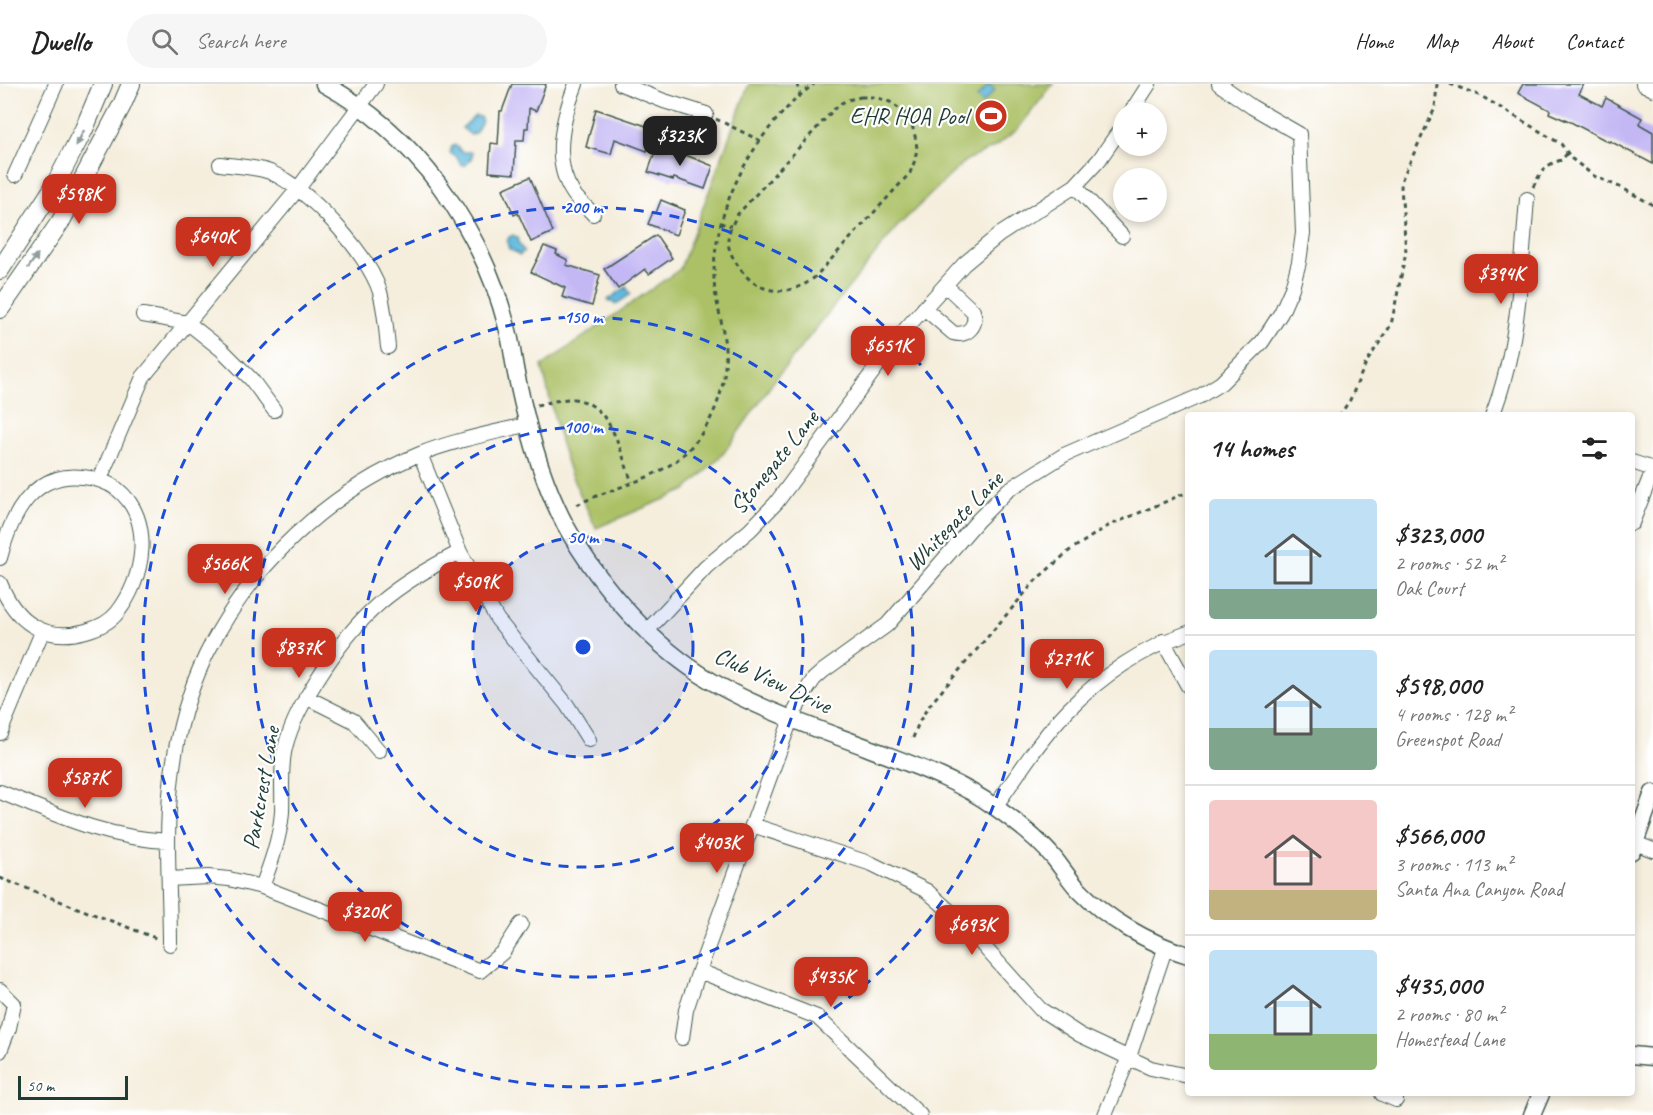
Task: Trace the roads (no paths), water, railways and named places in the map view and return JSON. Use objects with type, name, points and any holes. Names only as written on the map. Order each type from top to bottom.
[{"type":"main road","points":[[0,270],[54,187],[84,129],[103,84]]},
{"type":"main road","points":[[0,309],[61,221],[131,84]]},
{"type":"street","points":[[15,175],[56,84]]},
{"type":"street","name":"Club View Drive","points":[[324,84],[394,135],[450,198],[468,228],[497,294],[508,328],[524,407],[546,481],[577,545],[605,586],[646,632],[677,658],[732,693],[791,719],[922,768],[960,785],[995,807],[1051,855],[1077,888],[1101,910],[1165,949],[1185,954]]},
{"type":"street","points":[[100,479],[143,377],[297,190],[376,84]]},
{"type":"street","points":[[576,84],[562,126],[561,154],[573,193],[593,213]]},
{"type":"street","points":[[621,84],[706,114]]},
{"type":"street","points":[[1137,102],[1149,84]]},
{"type":"street","name":"Whitegate Lane","points":[[682,1038],[686,1011],[699,971],[752,825],[791,719],[813,680],[887,625],[978,520],[1008,490],[1064,455],[1207,392],[1221,383],[1262,342],[1281,313],[1292,288],[1303,233],[1299,134],[1252,108],[1218,84]]},
{"type":"street","points":[[1643,84],[1653,89]]},
{"type":"street","name":"Stonegate Lane","points":[[646,632],[706,567],[750,530],[776,503],[895,341],[964,264],[999,235],[1075,186],[1099,160],[1113,140]]},
{"type":"street","points":[[220,164],[269,172],[297,190],[346,235],[380,290],[388,347]]},
{"type":"street","points":[[1075,186],[1122,236]]},
{"type":"street","points":[[1497,412],[1514,329],[1527,199]]},
{"type":"street","points":[[924,308],[953,333],[959,335],[969,330],[974,323],[975,316],[945,285]]},
{"type":"street","points":[[143,315],[188,324],[222,350],[251,379],[273,410]]},
{"type":"street","points":[[170,943],[168,841],[171,785],[180,729],[207,654],[257,575],[294,536],[331,506],[375,476],[420,454],[474,437],[529,424]]},
{"type":"street","points":[[420,454],[460,552],[497,619],[567,705],[589,740]]},
{"type":"street","points":[[1635,463],[1653,470],[1635,516]]},
{"type":"street","points":[[0,558],[10,524],[31,493],[66,477],[100,479],[117,489],[136,513],[141,529],[143,543],[131,589],[116,614],[97,628],[74,634],[42,632],[23,619],[10,606],[0,583]]},
{"type":"street","name":"Parkcrest Lane","points":[[262,887],[273,858],[279,829],[282,811],[281,771],[286,747],[293,724],[306,697],[345,638],[381,601],[400,586],[460,552]]},
{"type":"street","points":[[0,733],[42,632]]},
{"type":"street","points":[[995,807],[1067,711],[1093,687],[1163,641],[1185,634]]},
{"type":"street","points":[[1163,641],[1185,681]]},
{"type":"street","points":[[306,697],[354,721],[380,751]]},
{"type":"street","points":[[0,792],[98,831],[140,840],[168,841]]},
{"type":"street","points":[[1635,842],[1653,793]]},
{"type":"street","points":[[752,825],[872,864],[927,891],[961,921],[1040,1008],[1080,1035],[1151,1068],[1185,1075]]},
{"type":"street","points":[[1635,847],[1653,850]]},
{"type":"street","points":[[169,879],[208,877],[229,879],[262,887],[480,971],[503,952],[521,924]]},
{"type":"street","points":[[1105,1115],[1129,1057],[1165,949]]},
{"type":"street","points":[[699,971],[817,1017],[920,1115]]},
{"type":"street","points":[[0,990],[14,1004],[9,1028],[0,1051]]},
{"type":"street","points":[[1635,1055],[1653,1057]]},
{"type":"street","points":[[1387,1096],[1396,1100]]},
{"type":"street","points":[[1532,1115],[1540,1096]]},
{"type":"water","points":[[989,85],[995,90],[983,103],[977,97]]},
{"type":"water","points":[[475,116],[480,117],[482,121],[476,132],[471,135],[462,128]]},
{"type":"water","points":[[455,145],[462,152],[472,152],[472,157],[466,165],[461,165],[450,153],[452,146]]},
{"type":"water","points":[[513,235],[518,238],[518,243],[524,251],[520,255],[509,249],[507,242]]},
{"type":"water","points":[[626,287],[631,294],[615,305],[609,302],[608,300]]},
{"type":"place","name":"EHR HOA Pool","points":[[991,116]]}]
